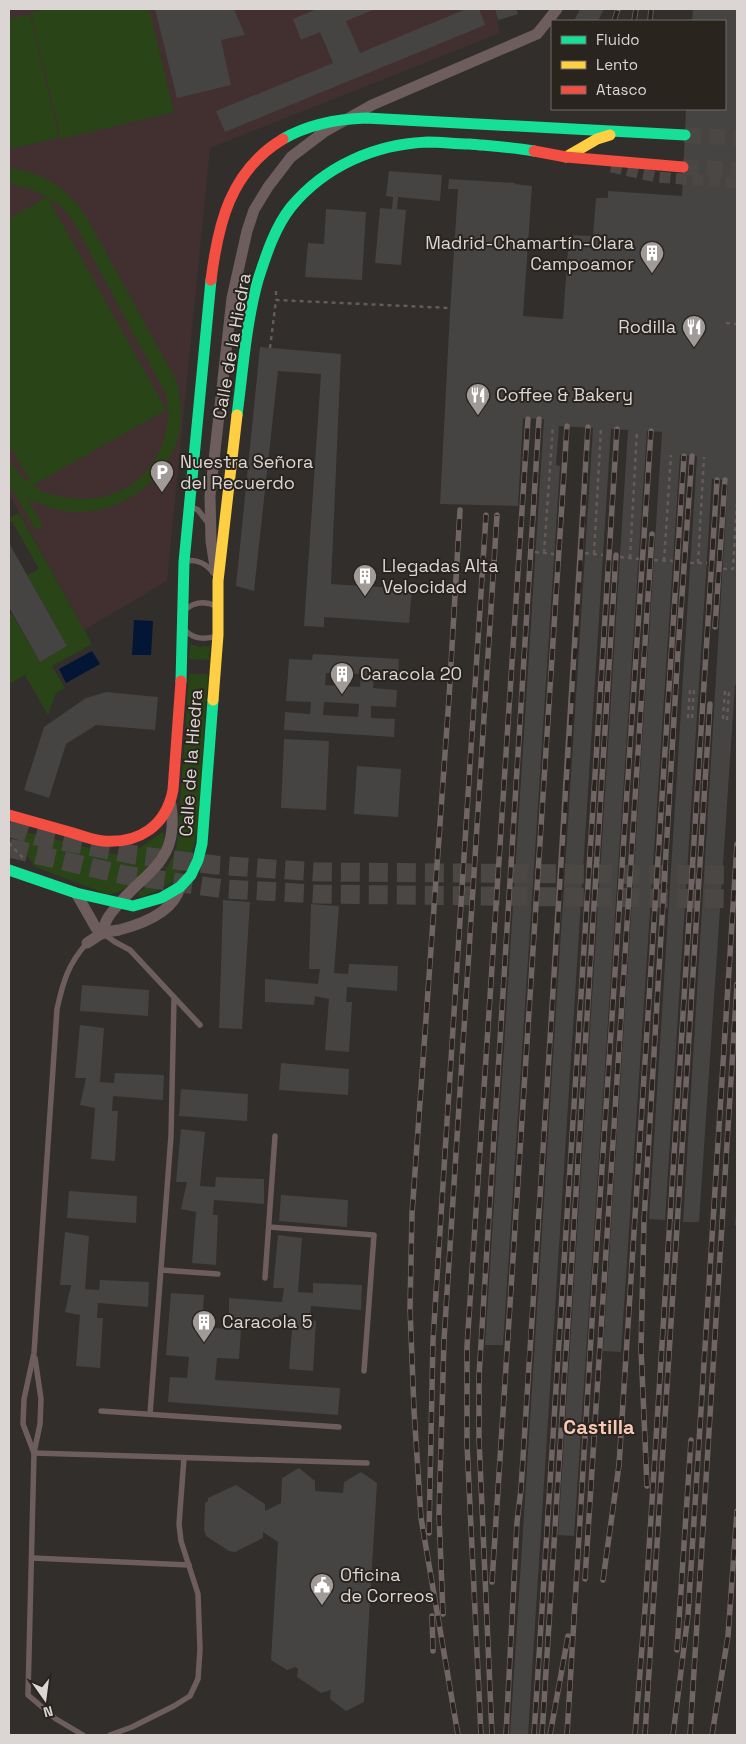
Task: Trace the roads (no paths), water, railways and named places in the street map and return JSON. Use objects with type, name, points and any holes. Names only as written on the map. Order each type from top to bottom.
[{"type":"main road","name":"Calle de la Hiedra","points":[[9,815],[101,841],[115,842],[136,838],[165,815],[171,806],[182,662],[184,562],[211,278],[224,214],[241,178],[252,165],[272,147],[304,128],[341,119],[380,118],[685,135]]},
{"type":"main road","name":"Calle de la Hiedra","points":[[566,157],[597,139],[621,132]]},
{"type":"main road","name":"Calle de la Hiedra","points":[[9,870],[76,893],[133,906],[149,903],[172,893],[191,875],[198,860],[202,844],[220,608],[218,581],[231,462],[252,312],[264,263],[277,230],[290,208],[310,187],[330,171],[365,154],[396,145],[414,143],[445,142],[512,147],[566,157],[683,167]]},
{"type":"street","name":"Calle de la Hiedra","points":[[218,581],[210,527],[210,496],[235,280],[254,210],[268,187],[291,157],[324,132],[372,105],[537,34],[552,18],[557,9]]},
{"type":"street","name":"Calle de la Hiedra","points":[[103,933],[105,921],[135,886],[148,876],[167,852],[171,835],[171,806]]},
{"type":"street","name":"Calle de la Hiedra","points":[[87,943],[103,933],[139,923],[166,909],[174,901],[180,887]]},
{"type":"street","points":[[76,893],[96,928],[103,933]]},
{"type":"lane","points":[[189,505],[198,510],[210,527]]},
{"type":"lane","points":[[184,562],[192,560],[201,562],[210,569],[218,581]]},
{"type":"lane","points":[[182,612],[187,607],[199,603],[214,605],[220,608]]},
{"type":"lane","points":[[182,627],[193,637],[202,639],[218,635]]},
{"type":"lane","points":[[103,933],[114,942],[130,950],[200,1025]]},
{"type":"lane","points":[[34,1453],[23,1424],[24,1399],[34,1354],[57,1008],[70,965],[87,943]]},
{"type":"lane","points":[[150,1414],[171,1136],[174,999]]},
{"type":"lane","points":[[265,1278],[275,1136]]},
{"type":"lane","points":[[268,1227],[374,1235],[364,1371]]},
{"type":"lane","points":[[161,1270],[218,1274]]},
{"type":"lane","points":[[34,1354],[41,1399],[40,1424],[34,1453],[28,1695],[56,1718],[83,1735]]},
{"type":"lane","points":[[101,1411],[339,1427]]},
{"type":"lane","points":[[34,1453],[367,1463]]},
{"type":"lane","points":[[110,1735],[132,1727],[190,1696],[198,1679],[200,1649],[198,1594],[181,1541],[179,1524],[184,1458]]},
{"type":"lane","points":[[32,1558],[189,1565]]},
{"type":"water","points":[[134,620],[153,621],[151,655],[132,655]]},
{"type":"water","points":[[92,651],[100,664],[66,683],[59,669]]},
{"type":"tunnel","points":[[685,135],[737,138]]},
{"type":"tunnel","points":[[611,167],[657,177],[737,183]]},
{"type":"tunnel","points":[[683,167],[737,170]]},
{"type":"tunnel","points":[[9,827],[36,836],[135,855],[215,865],[317,872],[737,875]]},
{"type":"tunnel","points":[[9,848],[124,875],[224,889],[315,894],[737,899]]},
{"type":"railway","points":[[614,20],[618,9]]},
{"type":"railway","points":[[634,20],[636,9]]},
{"type":"railway","points":[[650,20],[651,9]]},
{"type":"railway","points":[[481,1735],[467,1444],[467,1347],[528,419]]},
{"type":"railway","points":[[492,1735],[479,1439],[479,1376],[539,419]]},
{"type":"railway","points":[[492,1582],[567,426]]},
{"type":"railway","points":[[506,1735],[517,1522],[521,1489],[588,427]]},
{"type":"railway","points":[[534,1735],[617,429]]},
{"type":"railway","points":[[567,1735],[594,1288],[651,431]]},
{"type":"railway","points":[[603,1580],[619,1465],[684,456]]},
{"type":"railway","points":[[647,1486],[641,1348],[644,1221],[678,651],[692,456]]},
{"type":"railway","points":[[635,1735],[646,1596],[717,480]]},
{"type":"railway","points":[[715,627],[725,480]]},
{"type":"railway","points":[[458,1735],[421,1518],[410,1308],[412,1214],[449,698],[460,510]]},
{"type":"railway","points":[[429,1533],[433,1340],[486,515]]},
{"type":"railway","points":[[443,1614],[439,1515],[444,1340],[497,515]]},
{"type":"railway","points":[[585,1579],[652,534]]},
{"type":"railway","points":[[542,1735],[616,555]]},
{"type":"railway","points":[[645,1735],[710,704]]},
{"type":"railway","points":[[673,1735],[688,1615],[737,844]]},
{"type":"railway","points":[[690,1735],[737,984]]},
{"type":"railway","points":[[677,1650],[691,1440]]},
{"type":"railway","points":[[712,1735],[728,1636],[737,1511]]},
{"type":"railway","points":[[432,1616],[433,1651]]},
{"type":"railway","points":[[550,1735],[568,1636]]},
{"type":"place","name":"Madrid-Chamartín-Clara Campoamor","points":[[652,274]]},
{"type":"place","name":"Rodilla","points":[[694,348]]},
{"type":"place","name":"Coffee & Bakery","points":[[478,416]]},
{"type":"place","name":"Nuestra Señora del Recuerdo","points":[[162,493]]},
{"type":"place","name":"Llegadas Alta Velocidad","points":[[365,597]]},
{"type":"place","name":"Caracola 20","points":[[342,695]]},
{"type":"place","name":"Caracola 5","points":[[204,1343]]},
{"type":"place","name":"Oficina de Correos","points":[[322,1606]]},
{"type":"district","name":"Castilla","points":[[599,1427]]}]
